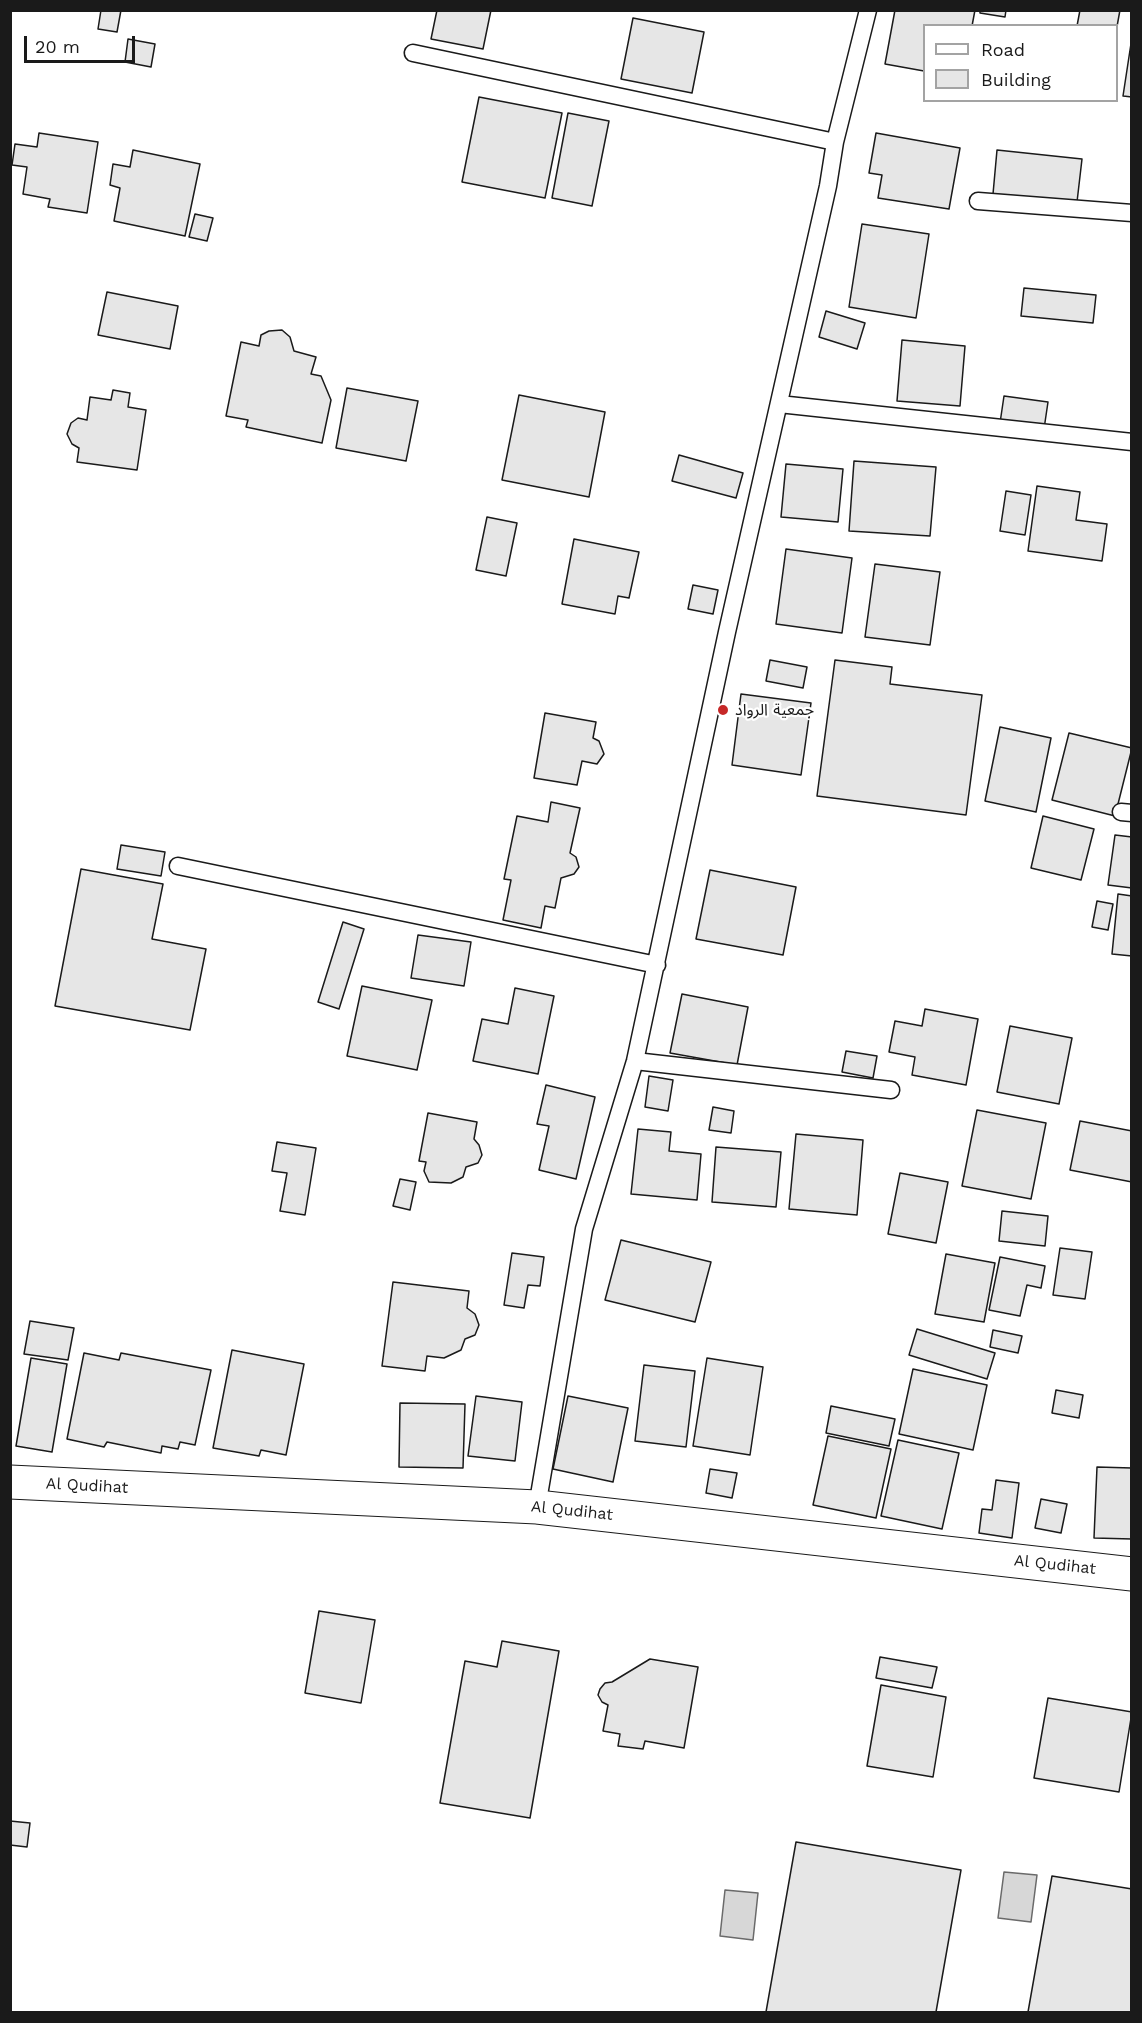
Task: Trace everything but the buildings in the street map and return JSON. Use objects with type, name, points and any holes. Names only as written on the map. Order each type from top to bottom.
[{"type":"street","name":"Al Qudihat","points":[[10,1482],[537,1507],[1131,1574]]},
{"type":"lane","points":[[537,1507],[584,1229],[635,1061],[657,965],[678,854],[828,186],[835,142],[868,10]]},
{"type":"lane","points":[[413,53],[835,142]]},
{"type":"lane","points":[[978,201],[1131,213]]},
{"type":"lane","points":[[779,404],[1131,442]]},
{"type":"lane","points":[[178,866],[657,965]]},
{"type":"lane","points":[[635,1061],[891,1090]]},
{"type":"shaded area","points":[[1004,1872],[1037,1875],[1031,1922],[998,1918]]},
{"type":"shaded area","points":[[725,1890],[758,1893],[753,1940],[720,1936]]},
{"type":"place","name":"جمعية الرواد","points":[[723,710]]}]
